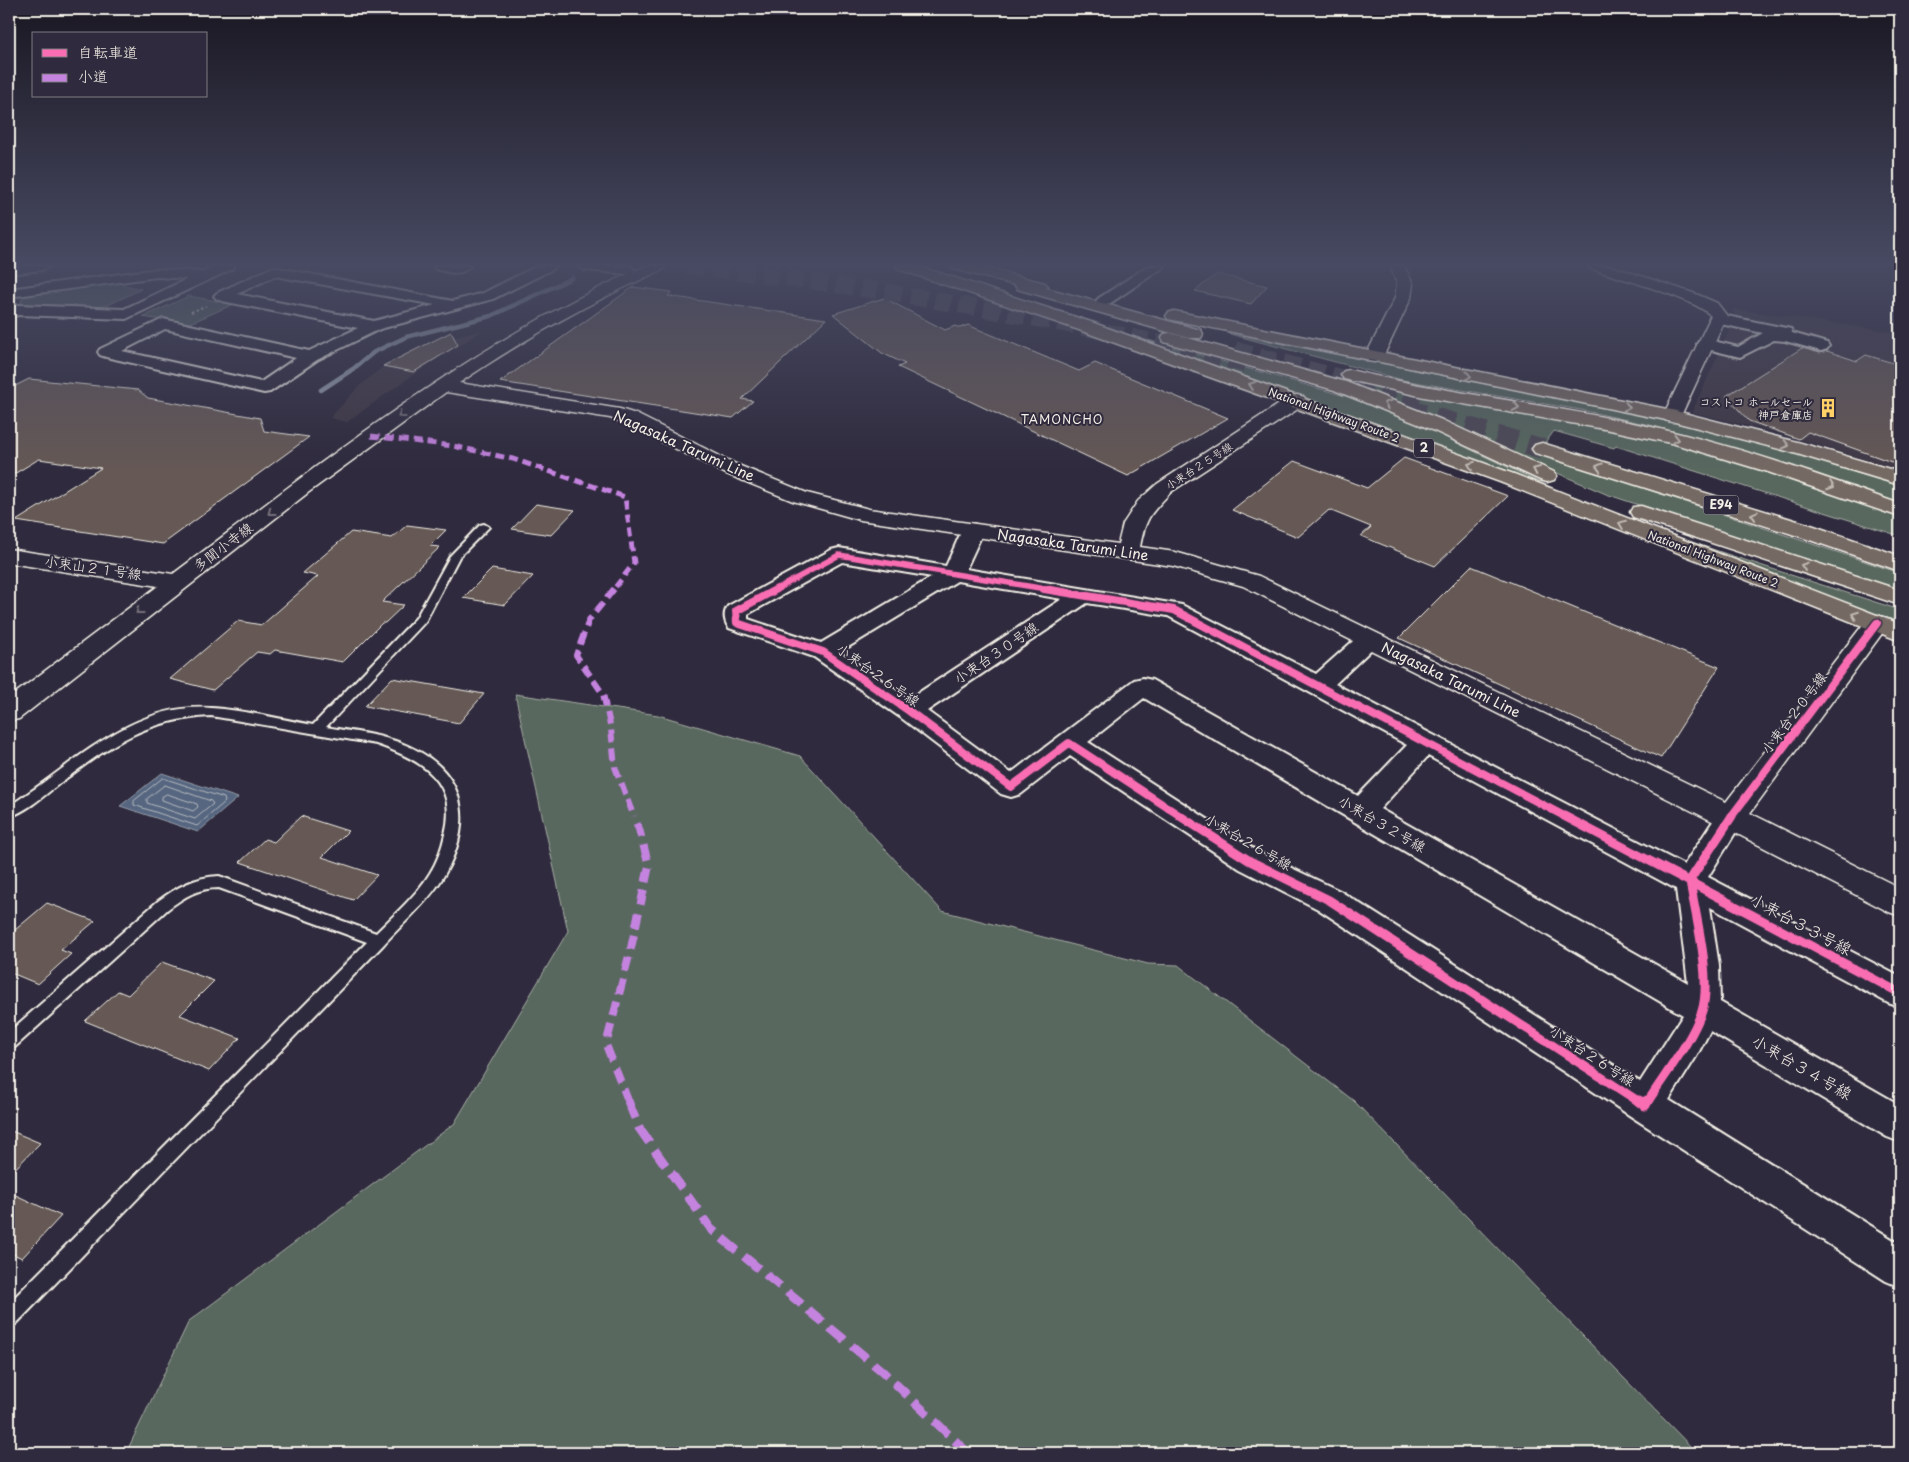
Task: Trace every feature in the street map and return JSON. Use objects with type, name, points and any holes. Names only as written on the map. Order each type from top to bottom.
[{"type":"highway","name":"National Highway Route 2","points":[[1108,334],[1507,478],[1888,628]]},
{"type":"highway","points":[[1154,334],[1340,386],[1435,424],[1548,476],[1637,511],[1900,598]]},
{"type":"highway","points":[[1199,334],[1354,376],[1432,393],[1647,432],[1730,452],[1799,474],[1900,511]]},
{"type":"highway","name":"National Highway Route 2","points":[[1264,334],[1672,416],[1794,447],[1900,479]]},
{"type":"highway","name":"E94","points":[[1900,546],[1547,442],[1900,564]]},
{"type":"street","points":[[142,334],[106,352],[264,388],[311,356],[357,334]]},
{"type":"street","points":[[210,334],[311,356]]},
{"type":"street","points":[[430,385],[499,334]]},
{"type":"street","points":[[430,385],[522,334]]},
{"type":"street","points":[[1374,357],[1385,334]]},
{"type":"street","points":[[1672,416],[1710,334]]},
{"type":"street","points":[[1705,344],[1740,352],[1771,335],[1786,336],[1822,345],[1793,334]]},
{"type":"street","name":"Nagasaka Tarumi Line","points":[[430,385],[613,413],[629,418],[731,469],[800,497],[868,515],[1175,559],[1250,581],[1731,817],[1900,903]]},
{"type":"street","name":"多聞小寺線","points":[[206,537],[430,385]]},
{"type":"street","name":"多聞小寺線","points":[[9,712],[175,572],[430,385]]},
{"type":"street","name":"小束台２５号線","points":[[1128,552],[1134,524],[1146,506],[1164,488],[1297,401]]},
{"type":"street","points":[[823,652],[953,574],[973,530]]},
{"type":"street","name":"小束台２６号線","points":[[1645,1105],[1329,900],[1250,861],[1069,744],[1010,786],[909,711],[823,652],[738,622],[736,611],[839,555],[1174,610],[1690,880]]},
{"type":"street","name":"小束山２１号線","points":[[9,556],[152,577],[175,572]]},
{"type":"street","points":[[9,689],[152,577]]},
{"type":"street","name":"小束台３０号線","points":[[909,711],[1083,595]]},
{"type":"street","name":"小束台２０号線","points":[[1731,817],[1888,628]]},
{"type":"street","points":[[1318,686],[1369,639]]},
{"type":"street","name":"小束台３２号線","points":[[1069,744],[1142,686],[1703,1009]]},
{"type":"street","points":[[1361,811],[1425,742]]},
{"type":"street","points":[[1731,817],[1690,880],[1705,983],[1703,1009],[1690,1034],[1645,1105],[1900,1267]]},
{"type":"street","name":"小束台３３号線","points":[[1690,880],[1900,993]]},
{"type":"street","name":"小束台３４号線","points":[[1703,1009],[1900,1125]]},
{"type":"lane","points":[[316,730],[421,620],[455,556],[484,527]]},
{"type":"lane","points":[[9,812],[112,739],[131,728],[158,718],[188,712],[211,712],[401,746],[420,756],[441,772],[452,789],[456,810],[452,839],[438,872],[418,900],[9,1317]]},
{"type":"lane","points":[[9,1042],[162,905],[186,888],[205,882],[220,882],[378,940]]},
{"type":"shaded area","points":[[462,334],[477,334],[417,372],[347,422],[330,418],[358,387],[384,366],[438,339]]},
{"type":"shaded area","name":"コストコ ホールセール 神戸倉庫店","points":[[1728,334],[1900,334],[1900,470],[1785,435],[1692,412]]},
{"type":"green space","points":[[1231,334],[1644,415],[1814,458],[1900,486],[1900,505],[1832,479],[1748,452],[1650,425],[1581,410],[1403,380]]},
{"type":"green space","points":[[1141,338],[1366,402],[1392,412],[1535,480],[1623,517],[1726,554],[1900,610],[1900,626]]},
{"type":"green space","points":[[1372,385],[1565,419],[1664,440],[1766,470],[1900,518],[1900,536],[1616,446],[1614,448],[1554,431],[1538,453],[1900,573],[1900,592],[1606,494],[1367,391]]},
{"type":"green space","points":[[515,694],[658,715],[800,756],[942,911],[1148,964],[1178,965],[1354,1101],[1697,1453],[126,1453],[189,1321],[454,1124],[568,931]]},
{"type":"water","points":[[162,773],[238,798],[198,832],[120,806]]},
{"type":"building","points":[[447,334],[452,334],[458,345],[414,372],[383,366]]},
{"type":"building","points":[[567,334],[810,334],[742,399],[753,401],[733,418],[500,382]]},
{"type":"building","points":[[858,334],[990,334],[1079,371],[1095,363],[1228,418],[1128,476],[898,367],[905,364],[882,353]]},
{"type":"building","name":"コストコ ホールセール 神戸倉庫店","points":[[1802,348],[1820,353],[1827,351],[1857,361],[1866,355],[1900,365],[1900,465],[1808,432],[1799,439],[1749,421],[1726,396]]},
{"type":"building","points":[[29,379],[138,390],[148,398],[260,418],[264,431],[309,437],[163,544],[16,521],[101,468],[39,459],[9,477],[9,389]]},
{"type":"building","points":[[1404,458],[1508,496],[1435,566],[1361,536],[1371,527],[1329,510],[1298,537],[1232,510],[1294,461],[1367,488]]},
{"type":"building","points":[[536,504],[575,510],[551,535],[512,529]]},
{"type":"building","points":[[407,525],[446,530],[430,546],[440,547],[382,602],[404,605],[385,623],[382,623],[343,662],[275,650],[270,654],[257,652],[213,690],[170,679],[238,621],[262,625],[318,576],[303,573],[351,532],[392,538]]},
{"type":"building","points":[[1471,566],[1719,667],[1661,758],[1399,638]]},
{"type":"building","points":[[492,569],[533,576],[505,605],[463,598]]},
{"type":"building","points":[[392,678],[484,694],[459,723],[365,706]]},
{"type":"building","points":[[301,816],[348,831],[322,857],[377,875],[353,900],[240,862],[265,839],[274,842]]},
{"type":"building","points":[[47,903],[95,921],[61,950],[71,954],[38,984],[9,972],[9,935]]},
{"type":"building","points":[[162,962],[214,981],[180,1015],[240,1038],[209,1071],[85,1021],[118,991],[128,995]]},
{"type":"building","points":[[9,1130],[40,1143],[9,1175]]},
{"type":"building","points":[[9,1192],[61,1216],[22,1258],[9,1252]]},
{"type":"waterway","points":[[321,390],[353,369],[374,352],[406,337],[417,334]]},
{"type":"tunnel","points":[[1118,334],[1252,366]]},
{"type":"tunnel","points":[[1235,350],[1428,401]]},
{"type":"tunnel","points":[[1402,408],[1408,410]]},
{"type":"tunnel","points":[[1404,409],[1542,449]]},
{"type":"marked path","points":[[371,436],[453,446],[513,459],[625,497],[634,563],[589,620],[576,655],[603,694],[611,729],[615,767],[625,797],[639,829],[649,866],[631,948],[606,1045],[639,1128],[711,1229],[882,1371],[968,1453]]},
{"type":"cycle path","points":[[1877,623],[1731,817],[1690,880],[1692,893],[1698,928],[1703,966],[1704,999],[1702,1010],[1684,1046],[1645,1105],[1329,900],[1250,861],[1069,743],[1011,787],[909,711],[823,652],[737,623],[736,611],[839,555],[1174,610],[1900,993]]},
{"type":"place","name":"コストコ ホールセール 神戸倉庫店","points":[[1828,408]]},
{"type":"district","name":"TAMONCHO","points":[[1062,420]]}]
